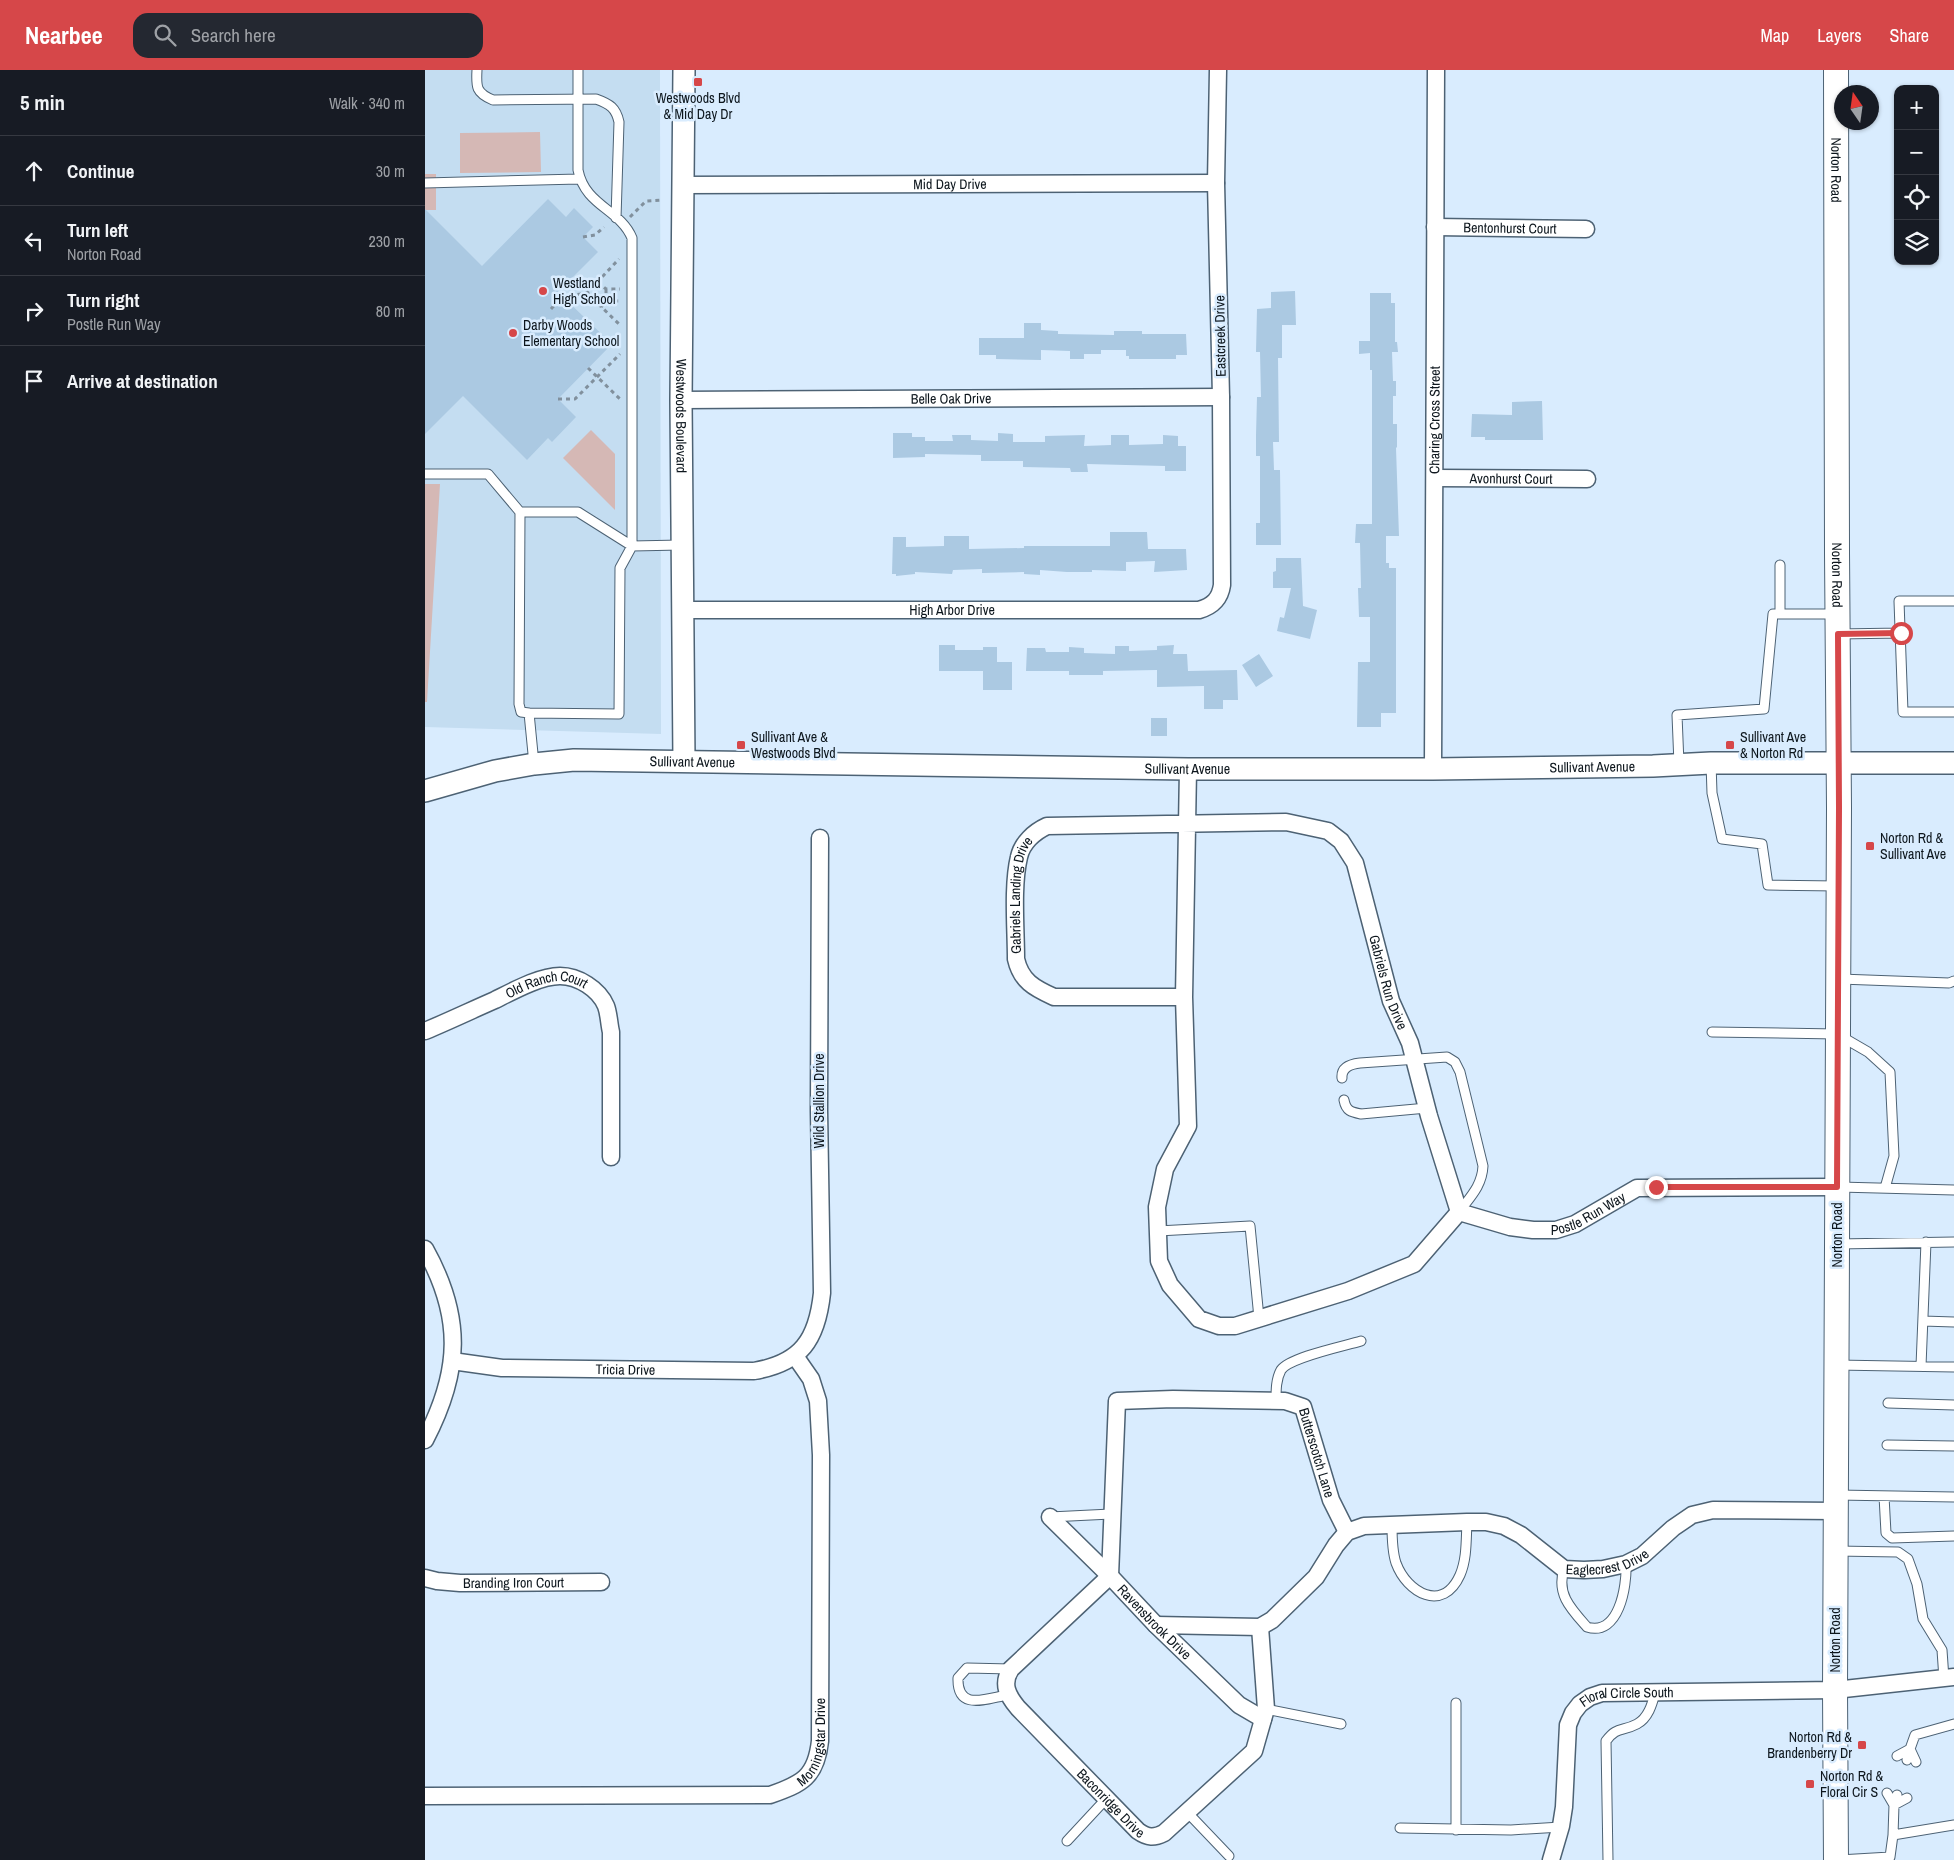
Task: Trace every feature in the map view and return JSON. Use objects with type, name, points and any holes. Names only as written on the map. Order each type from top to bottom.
[{"type":"main road","name":"Norton Road","points":[[1836,70],[1839,886],[1835,1690],[1837,1860]]},
{"type":"street","name":"Westwoods Boulevard","points":[[684,70],[681,185],[681,545],[684,610],[684,762]]},
{"type":"street","name":"Eastcreek Drive","points":[[1216,601],[1221,594],[1222,585],[1221,398],[1216,183],[1218,70]]},
{"type":"street","name":"Charing Cross Street","points":[[1433,769],[1436,70]]},
{"type":"street","name":"Mid Day Drive","points":[[681,185],[1216,183]]},
{"type":"street","name":"Bentonhurst Court","points":[[1435,227],[1586,229]]},
{"type":"street","name":"Belle Oak Drive","points":[[681,400],[1221,398]]},
{"type":"street","name":"Avonhurst Court","points":[[1435,478],[1587,479]]},
{"type":"street","name":"High Arbor Drive","points":[[684,610],[1199,610],[1208,607],[1216,601]]},
{"type":"street","name":"Sullivant Avenue","points":[[425,792],[495,771],[534,764],[574,760],[1188,769],[1433,769],[1711,763],[1954,763]]},
{"type":"street","points":[[1188,769],[1184,997],[1187,1126],[1165,1169],[1157,1207],[1159,1261],[1170,1285],[1199,1319],[1219,1326],[1235,1326],[1348,1291],[1413,1264],[1459,1212]]},
{"type":"street","name":"Gabriels Run Drive","points":[[1187,824],[1287,822],[1328,831],[1341,841],[1355,863],[1391,1001],[1410,1044],[1427,1108],[1459,1212]]},
{"type":"street","name":"Gabriels Landing Drive","points":[[1184,997],[1054,997],[1039,990],[1019,971],[1016,880],[1019,856],[1027,840],[1037,830],[1047,826],[1187,824]]},
{"type":"street","name":"Wild Stallion Drive","points":[[795,1356],[805,1346],[812,1333],[819,1316],[821,1293],[819,1110],[820,838]]},
{"type":"street","name":"Old Ranch Court","points":[[425,1032],[532,983],[559,976],[573,978],[586,984],[597,993],[605,1005],[609,1018],[611,1032],[611,1157]]},
{"type":"street","name":"Postle Run Way","points":[[1459,1212],[1510,1227],[1556,1230],[1575,1224],[1637,1188],[1837,1187]]},
{"type":"street","points":[[425,1249],[446,1295],[451,1316],[453,1340],[452,1361],[438,1414],[425,1440]]},
{"type":"street","name":"Tricia Drive","points":[[452,1361],[502,1368],[754,1372],[775,1366],[795,1356]]},
{"type":"street","name":"Morningstar Drive","points":[[425,1796],[770,1795],[795,1786],[806,1777],[819,1754],[820,1741],[821,1455],[818,1401],[811,1379],[795,1356]]},
{"type":"street","name":"Butterscotch Lane","points":[[1110,1576],[1117,1401],[1173,1399],[1285,1401],[1303,1407],[1331,1500],[1347,1532]]},
{"type":"street","name":"Eaglecrest Drive","points":[[1347,1532],[1364,1526],[1486,1522],[1503,1526],[1521,1535],[1564,1569],[1603,1569],[1626,1564],[1642,1556],[1673,1528],[1691,1515],[1713,1510],[1836,1503]]},
{"type":"street","name":"Ravensbrook Drive","points":[[1050,1517],[1110,1576],[1156,1626],[1239,1705],[1265,1714]]},
{"type":"street","points":[[1156,1626],[1260,1627],[1273,1620],[1316,1576],[1336,1545],[1347,1532]]},
{"type":"street","points":[[1007,1695],[1005,1685],[1011,1669],[1110,1576]]},
{"type":"street","name":"Branding Iron Court","points":[[425,1578],[460,1583],[601,1582]]},
{"type":"street","name":"Baconridge Drive","points":[[1007,1695],[1138,1831],[1146,1837],[1155,1837],[1164,1833],[1254,1751],[1265,1714],[1260,1627]]},
{"type":"street","name":"Floral Circle South","points":[[1551,1860],[1561,1827],[1564,1807],[1568,1725],[1573,1713],[1585,1700],[1602,1693],[1614,1691],[1655,1694],[1835,1690],[1949,1678]]},
{"type":"lane","points":[[477,70],[476,83],[479,91],[483,96],[493,100],[597,99],[609,104],[617,111],[619,122],[619,221]]},
{"type":"lane","points":[[425,474],[488,474],[520,512],[519,704],[521,712],[619,714],[620,568],[632,546],[632,238],[628,229],[587,193],[579,178],[578,70]]},
{"type":"lane","points":[[425,183],[579,178]]},
{"type":"lane","points":[[520,512],[578,512],[632,546],[681,545]]},
{"type":"lane","points":[[1780,614],[1781,565]]},
{"type":"lane","points":[[1954,601],[1899,601],[1903,712],[1954,712]]},
{"type":"lane","points":[[1679,765],[1677,715],[1764,709],[1773,614],[1901,633]]},
{"type":"lane","points":[[529,713],[534,764]]},
{"type":"lane","points":[[1711,763],[1712,793],[1722,839],[1762,844],[1768,885],[1839,886]]},
{"type":"lane","points":[[1838,979],[1949,983],[1954,981]]},
{"type":"lane","points":[[1712,1032],[1837,1034],[1868,1052],[1889,1072],[1894,1156],[1885,1188]]},
{"type":"lane","points":[[1342,1078],[1345,1068],[1351,1064],[1447,1057],[1455,1062],[1460,1072],[1483,1166],[1483,1177],[1478,1188],[1459,1212]]},
{"type":"lane","points":[[1344,1100],[1346,1108],[1351,1112],[1361,1114],[1427,1108]]},
{"type":"lane","points":[[1837,1187],[1954,1190]]},
{"type":"lane","points":[[1158,1231],[1250,1226],[1259,1318]]},
{"type":"lane","points":[[1921,1366],[1926,1242]]},
{"type":"lane","points":[[1837,1244],[1954,1242]]},
{"type":"lane","points":[[1923,1321],[1954,1322]]},
{"type":"lane","points":[[1276,1401],[1277,1382],[1287,1364],[1301,1358],[1361,1341]]},
{"type":"lane","points":[[1836,1365],[1954,1367]]},
{"type":"lane","points":[[1888,1402],[1954,1405]]},
{"type":"lane","points":[[1887,1445],[1954,1446]]},
{"type":"lane","points":[[1836,1503],[1884,1496],[1954,1497]]},
{"type":"lane","points":[[1884,1496],[1885,1533],[1892,1538],[1954,1536]]},
{"type":"lane","points":[[1050,1517],[1111,1514]]},
{"type":"lane","points":[[1392,1525],[1393,1553],[1403,1576],[1413,1589],[1435,1596],[1443,1594],[1459,1576],[1465,1560],[1467,1522]]},
{"type":"lane","points":[[1836,1551],[1898,1552],[1908,1558],[1917,1584],[1923,1619],[1942,1650],[1949,1678]]},
{"type":"lane","points":[[1564,1569],[1561,1579],[1562,1589],[1573,1611],[1587,1627],[1599,1628],[1607,1624],[1621,1604],[1627,1578],[1626,1564]]},
{"type":"lane","points":[[1007,1695],[976,1701],[966,1699],[957,1689],[958,1678],[967,1668],[1011,1669]]},
{"type":"lane","points":[[1608,1860],[1606,1741],[1612,1732],[1638,1724],[1650,1710],[1655,1694]]},
{"type":"lane","points":[[1456,1703],[1456,1830]]},
{"type":"lane","points":[[1265,1714],[1341,1724]]},
{"type":"lane","points":[[1912,1761],[1910,1749],[1915,1735],[1954,1724]]},
{"type":"lane","points":[[1897,1756],[1910,1749]]},
{"type":"lane","points":[[1887,1793],[1896,1800],[1907,1798]]},
{"type":"lane","points":[[1067,1842],[1106,1799]]},
{"type":"lane","points":[[1837,1860],[1889,1859],[1896,1800]]},
{"type":"lane","points":[[1187,1812],[1229,1856]]},
{"type":"lane","points":[[1893,1835],[1954,1825]]},
{"type":"lane","points":[[1400,1828],[1456,1830],[1561,1827]]},
{"type":"path","points":[[619,221],[646,201],[663,200]]},
{"type":"path","points":[[583,237],[595,234],[604,227]]},
{"type":"path","points":[[551,309],[562,297],[587,293],[620,258]]},
{"type":"path","points":[[598,282],[606,289],[620,289]]},
{"type":"path","points":[[606,289],[606,301]]},
{"type":"path","points":[[587,293],[620,325]]},
{"type":"path","points":[[601,306],[606,301],[620,300]]},
{"type":"path","points":[[558,399],[575,398],[620,354]]},
{"type":"path","points":[[588,368],[620,399]]},
{"type":"shaded area","name":"Westland High School","points":[[425,70],[660,70],[661,734],[425,727]]},
{"type":"shaded area","points":[[540,132],[541,172],[460,173],[460,133]]},
{"type":"shaded area","points":[[425,174],[436,174],[436,210],[425,210]]},
{"type":"shaded area","points":[[591,430],[615,454],[615,510],[563,458]]},
{"type":"shaded area","points":[[425,484],[440,484],[427,702],[425,702]]},
{"type":"building","name":"Darby Woods Elementary School","points":[[548,199],[566,217],[574,208],[593,227],[583,237],[598,252],[558,292],[612,344],[558,399],[576,417],[552,442],[548,438],[527,460],[463,396],[425,434],[425,209],[482,266]]},
{"type":"building","points":[[1295,291],[1296,325],[1282,325],[1282,358],[1278,358],[1279,442],[1273,442],[1274,470],[1280,470],[1281,545],[1256,545],[1256,523],[1260,523],[1260,456],[1256,456],[1257,397],[1261,397],[1260,352],[1256,352],[1257,309],[1271,308],[1271,292]]},
{"type":"building","points":[[1370,293],[1391,293],[1391,303],[1395,303],[1395,342],[1397,342],[1398,352],[1392,352],[1393,381],[1396,381],[1396,396],[1393,396],[1393,424],[1397,424],[1399,536],[1386,536],[1386,563],[1389,563],[1389,568],[1396,568],[1396,713],[1381,713],[1381,727],[1357,727],[1358,662],[1370,662],[1370,617],[1359,617],[1358,588],[1361,588],[1360,543],[1355,543],[1356,524],[1372,524],[1372,370],[1370,370],[1370,353],[1359,354],[1359,341],[1370,341]]},
{"type":"building","points":[[1024,323],[1041,323],[1041,330],[1058,331],[1058,334],[1114,335],[1114,331],[1142,331],[1142,334],[1186,334],[1187,355],[1176,355],[1176,359],[1129,359],[1129,356],[1126,356],[1126,350],[1101,350],[1101,354],[1084,354],[1084,359],[1070,359],[1070,351],[1041,350],[1041,360],[996,359],[996,355],[979,355],[979,338],[1024,338]]},
{"type":"building","points":[[1542,401],[1543,440],[1485,440],[1485,437],[1471,437],[1472,414],[1512,415],[1512,402]]},
{"type":"building","points":[[893,433],[912,433],[912,437],[925,437],[925,441],[953,441],[952,435],[971,435],[971,440],[998,441],[998,433],[1013,434],[1013,442],[1045,442],[1045,436],[1085,435],[1084,446],[1111,445],[1111,435],[1129,435],[1129,445],[1163,444],[1163,435],[1178,436],[1178,446],[1186,446],[1186,471],[1165,471],[1165,466],[1087,464],[1088,472],[1071,472],[1070,468],[1023,467],[1023,461],[981,461],[981,455],[925,454],[925,457],[893,458]]},
{"type":"building","points":[[1110,532],[1147,532],[1148,549],[1186,549],[1187,570],[1154,572],[1155,561],[1126,562],[1126,571],[1092,570],[1092,572],[1067,572],[1040,570],[1040,575],[1024,574],[1024,572],[982,573],[982,569],[953,570],[952,574],[915,572],[915,574],[896,576],[896,574],[892,574],[893,537],[906,537],[906,547],[944,546],[944,536],[969,536],[969,549],[1024,548],[1024,546],[1110,546]]},
{"type":"building","points":[[1276,558],[1301,558],[1303,606],[1317,610],[1310,639],[1277,631],[1280,617],[1284,618],[1291,588],[1273,588],[1273,572],[1276,571]]},
{"type":"building","points":[[939,645],[955,645],[955,650],[983,650],[983,647],[997,647],[997,662],[1012,662],[1012,690],[983,690],[983,671],[939,671]]},
{"type":"building","points":[[1174,645],[1173,654],[1187,654],[1188,671],[1237,670],[1238,700],[1223,700],[1223,709],[1204,709],[1204,686],[1157,687],[1157,670],[1103,671],[1103,675],[1069,675],[1069,671],[1026,671],[1027,648],[1045,648],[1046,652],[1069,652],[1069,647],[1084,648],[1084,653],[1115,654],[1115,646],[1129,646],[1129,651],[1157,650],[1157,646]]},
{"type":"building","points":[[1259,654],[1273,676],[1256,687],[1242,665]]},
{"type":"building","points":[[1151,718],[1167,718],[1167,736],[1151,736]]},
{"type":"place","name":"Westwoods Blvd & Mid Day Dr","points":[[698,82]]},
{"type":"place","name":"Westland High School","points":[[543,291]]},
{"type":"place","name":"Darby Woods Elementary School","points":[[513,333]]},
{"type":"place","name":"Sullivant Ave & Westwoods Blvd","points":[[741,745]]},
{"type":"place","name":"Sullivant Ave & Norton Rd","points":[[1730,745]]},
{"type":"place","name":"Norton Rd & Sullivant Ave","points":[[1870,846]]},
{"type":"place","name":"Norton Rd & Brandenberry Dr","points":[[1862,1745]]},
{"type":"place","name":"Norton Rd & Floral Cir S","points":[[1810,1784]]},
{"type":"route","points":[[1656,1187],[1837,1187],[1838,634],[1901,633]]}]
